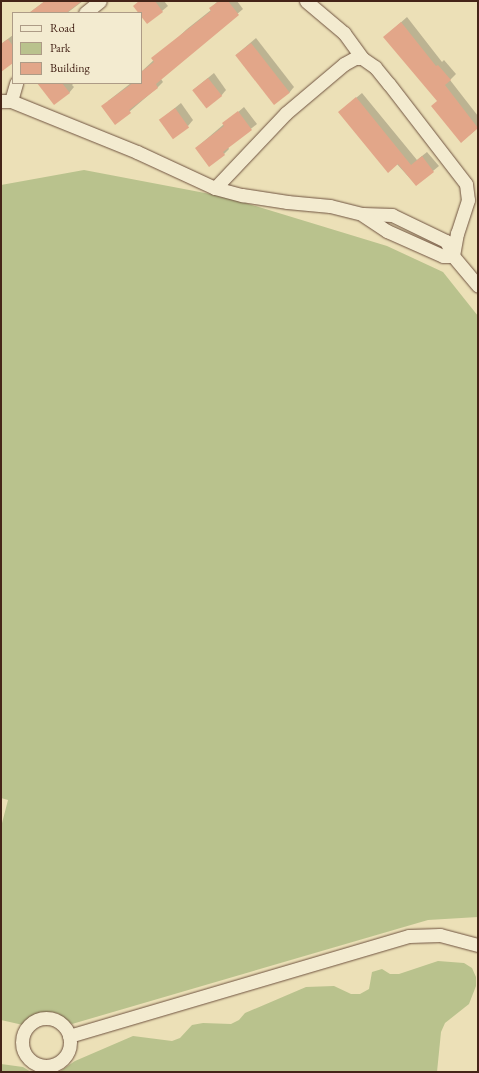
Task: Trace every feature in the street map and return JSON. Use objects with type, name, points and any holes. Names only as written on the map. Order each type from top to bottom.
[{"type":"street","points":[[86,12],[100,1]]},
{"type":"street","points":[[306,1],[344,33],[362,58],[375,67],[466,184],[468,200],[457,232],[453,256]]},
{"type":"street","points":[[215,188],[286,113],[344,64],[355,58],[362,58]]},
{"type":"street","points":[[15,84],[6,101],[137,152],[215,188],[242,195],[330,206],[363,214],[392,215],[446,241],[453,256],[478,286]]},
{"type":"street","points":[[69,1036],[409,936],[440,934],[478,945]]},
{"type":"green space","points":[[84,170],[226,197],[387,246],[443,272],[478,316],[478,917],[428,920],[72,1024],[57,1013],[48,1012],[38,1013],[23,1025],[1,1020],[1,827],[8,800],[1,798],[1,185]]},
{"type":"green space","points":[[438,961],[464,963],[472,968],[476,977],[476,986],[469,1004],[445,1023],[441,1032],[437,1072],[59,1072],[75,1061],[133,1036],[172,1041],[180,1038],[192,1025],[203,1023],[231,1024],[239,1020],[245,1013],[306,987],[334,986],[351,994],[360,994],[369,989],[372,972],[382,969],[390,974],[399,974]]},
{"type":"green space","points":[[1,1064],[23,1067],[31,1072],[1,1072]]},
{"type":"building","points":[[45,1],[82,1],[67,12],[30,12]]},
{"type":"building","points":[[139,1],[155,1],[163,12],[147,24],[142,18],[142,12],[138,12],[133,6]]},
{"type":"building","points":[[219,1],[228,1],[239,15],[156,84],[158,88],[129,110],[131,113],[115,125],[101,106],[132,84],[142,84],[142,71],[154,62],[151,58],[211,11],[209,8]]},
{"type":"building","points":[[401,22],[436,66],[438,65],[451,80],[445,85],[478,128],[461,143],[431,106],[437,101],[383,37]]},
{"type":"building","points":[[8,39],[12,45],[12,64],[1,72],[1,44]]},
{"type":"building","points":[[251,43],[290,93],[274,105],[235,55]]},
{"type":"building","points":[[208,78],[222,96],[206,108],[192,90]]},
{"type":"building","points":[[38,84],[63,84],[70,93],[54,105]]},
{"type":"building","points":[[356,97],[411,165],[422,156],[434,172],[416,186],[398,164],[388,173],[338,112]]},
{"type":"building","points":[[175,108],[189,127],[173,139],[159,120]]},
{"type":"building","points":[[238,111],[252,130],[223,152],[225,155],[209,167],[195,148],[224,126],[222,123]]}]
